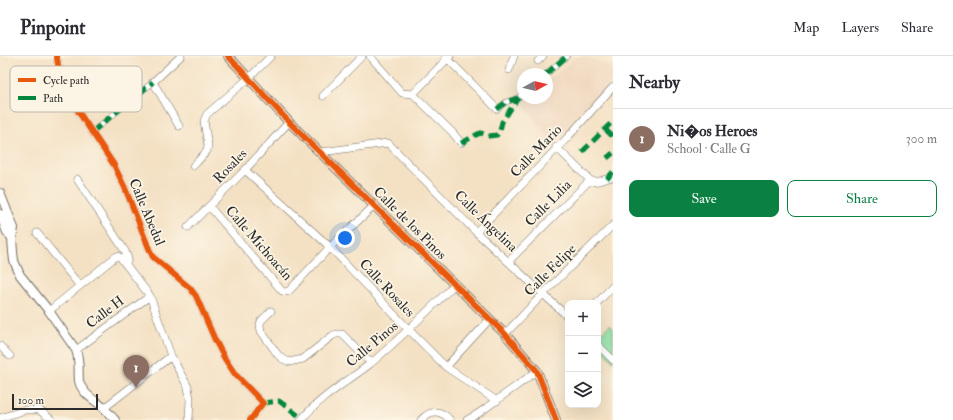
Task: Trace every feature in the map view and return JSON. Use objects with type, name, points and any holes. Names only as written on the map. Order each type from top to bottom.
[{"type":"street","name":"Calle Abedul","points":[[57,56],[58,66]]},
{"type":"street","points":[[142,91],[181,56]]},
{"type":"street","name":"Calle de los Pinos","points":[[228,56],[289,122],[505,334],[537,370],[556,420]]},
{"type":"street","points":[[193,166],[207,151],[208,146],[204,122],[207,114],[249,78],[270,56]]},
{"type":"street","points":[[323,96],[362,56]]},
{"type":"street","points":[[370,56],[402,93],[413,94],[452,132],[460,143]]},
{"type":"street","points":[[509,70],[514,56]]},
{"type":"street","points":[[553,68],[567,56]]},
{"type":"street","points":[[413,94],[448,57],[497,109],[506,102],[517,98]]},
{"type":"street","points":[[153,82],[179,126]]},
{"type":"street","name":"Calle Mario","points":[[476,232],[556,147],[567,138],[613,87]]},
{"type":"street","name":"Calle Abedul","points":[[79,112],[114,165],[153,257],[190,288],[196,296],[225,359],[235,374],[262,403],[250,420]]},
{"type":"street","points":[[92,132],[116,112]]},
{"type":"street","name":"Rosales","points":[[188,227],[245,170],[289,122]]},
{"type":"street","name":"Calle Ángelina","points":[[321,152],[388,143],[476,232],[565,314]]},
{"type":"street","points":[[556,147],[590,180],[595,182],[613,177]]},
{"type":"street","name":"Calle Rosales","points":[[245,170],[330,247],[446,367],[497,401]]},
{"type":"street","points":[[77,179],[125,251],[128,259],[125,264]]},
{"type":"street","name":"Calle Lilia","points":[[508,261],[590,180]]},
{"type":"street","points":[[0,193],[14,228],[12,238],[14,261],[20,275],[49,311],[76,350],[78,356],[79,382],[82,389],[104,408],[115,420]]},
{"type":"street","name":"Calle Michoacán","points":[[210,206],[282,291],[285,292],[289,291],[330,247],[375,205]]},
{"type":"street","points":[[0,214],[7,232],[12,238]]},
{"type":"street","name":"Calle Felipe","points":[[505,334],[613,225]]},
{"type":"street","points":[[37,234],[80,286]]},
{"type":"street","points":[[49,311],[117,256],[120,258],[150,296],[171,356],[188,387],[190,399],[189,420]]},
{"type":"street","name":"Calle Pinos","points":[[302,419],[317,404],[370,363],[409,330],[455,284]]},
{"type":"street","points":[[600,300],[613,286]]},
{"type":"street","name":"Calle H","points":[[76,350],[150,296]]},
{"type":"street","points":[[272,311],[261,321],[261,331],[278,355],[283,359],[289,362],[303,359],[332,336],[342,334],[370,363]]},
{"type":"street","points":[[446,367],[490,319]]},
{"type":"street","points":[[0,346],[10,356]]},
{"type":"street","points":[[601,348],[613,360]]},
{"type":"street","points":[[104,408],[171,356]]},
{"type":"street","points":[[467,420],[497,401],[537,370]]},
{"type":"street","points":[[0,418],[25,410],[39,410],[52,420]]},
{"type":"street","points":[[421,420],[426,414],[437,412],[446,415],[450,420]]},
{"type":"shaded area","points":[[579,56],[613,66],[613,79],[553,143],[523,104],[553,104],[553,76]]},
{"type":"green space","points":[[610,325],[613,328],[613,361],[601,349],[601,333]]},
{"type":"marked path","points":[[553,68],[567,56]]},
{"type":"marked path","points":[[142,91],[153,82]]},
{"type":"marked path","points":[[497,109],[506,102],[517,98]]},
{"type":"marked path","points":[[461,143],[481,133],[489,136],[497,135],[502,122],[517,100]]},
{"type":"marked path","points":[[92,132],[116,112]]},
{"type":"marked path","points":[[582,152],[613,121]]},
{"type":"marked path","points":[[605,129],[613,137]]},
{"type":"marked path","points":[[607,158],[613,153]]},
{"type":"marked path","points":[[607,179],[613,172]]},
{"type":"marked path","points":[[263,403],[279,401],[302,418]]},
{"type":"cycle path","points":[[57,56],[58,66]]},
{"type":"cycle path","points":[[228,56],[289,122],[505,334],[537,371],[556,420]]},
{"type":"cycle path","points":[[79,112],[114,165],[153,257],[190,288],[196,296],[225,359],[235,374],[263,403],[250,420]]},
{"type":"place","name":"Ni�os Heroes","points":[[136,388]]}]
